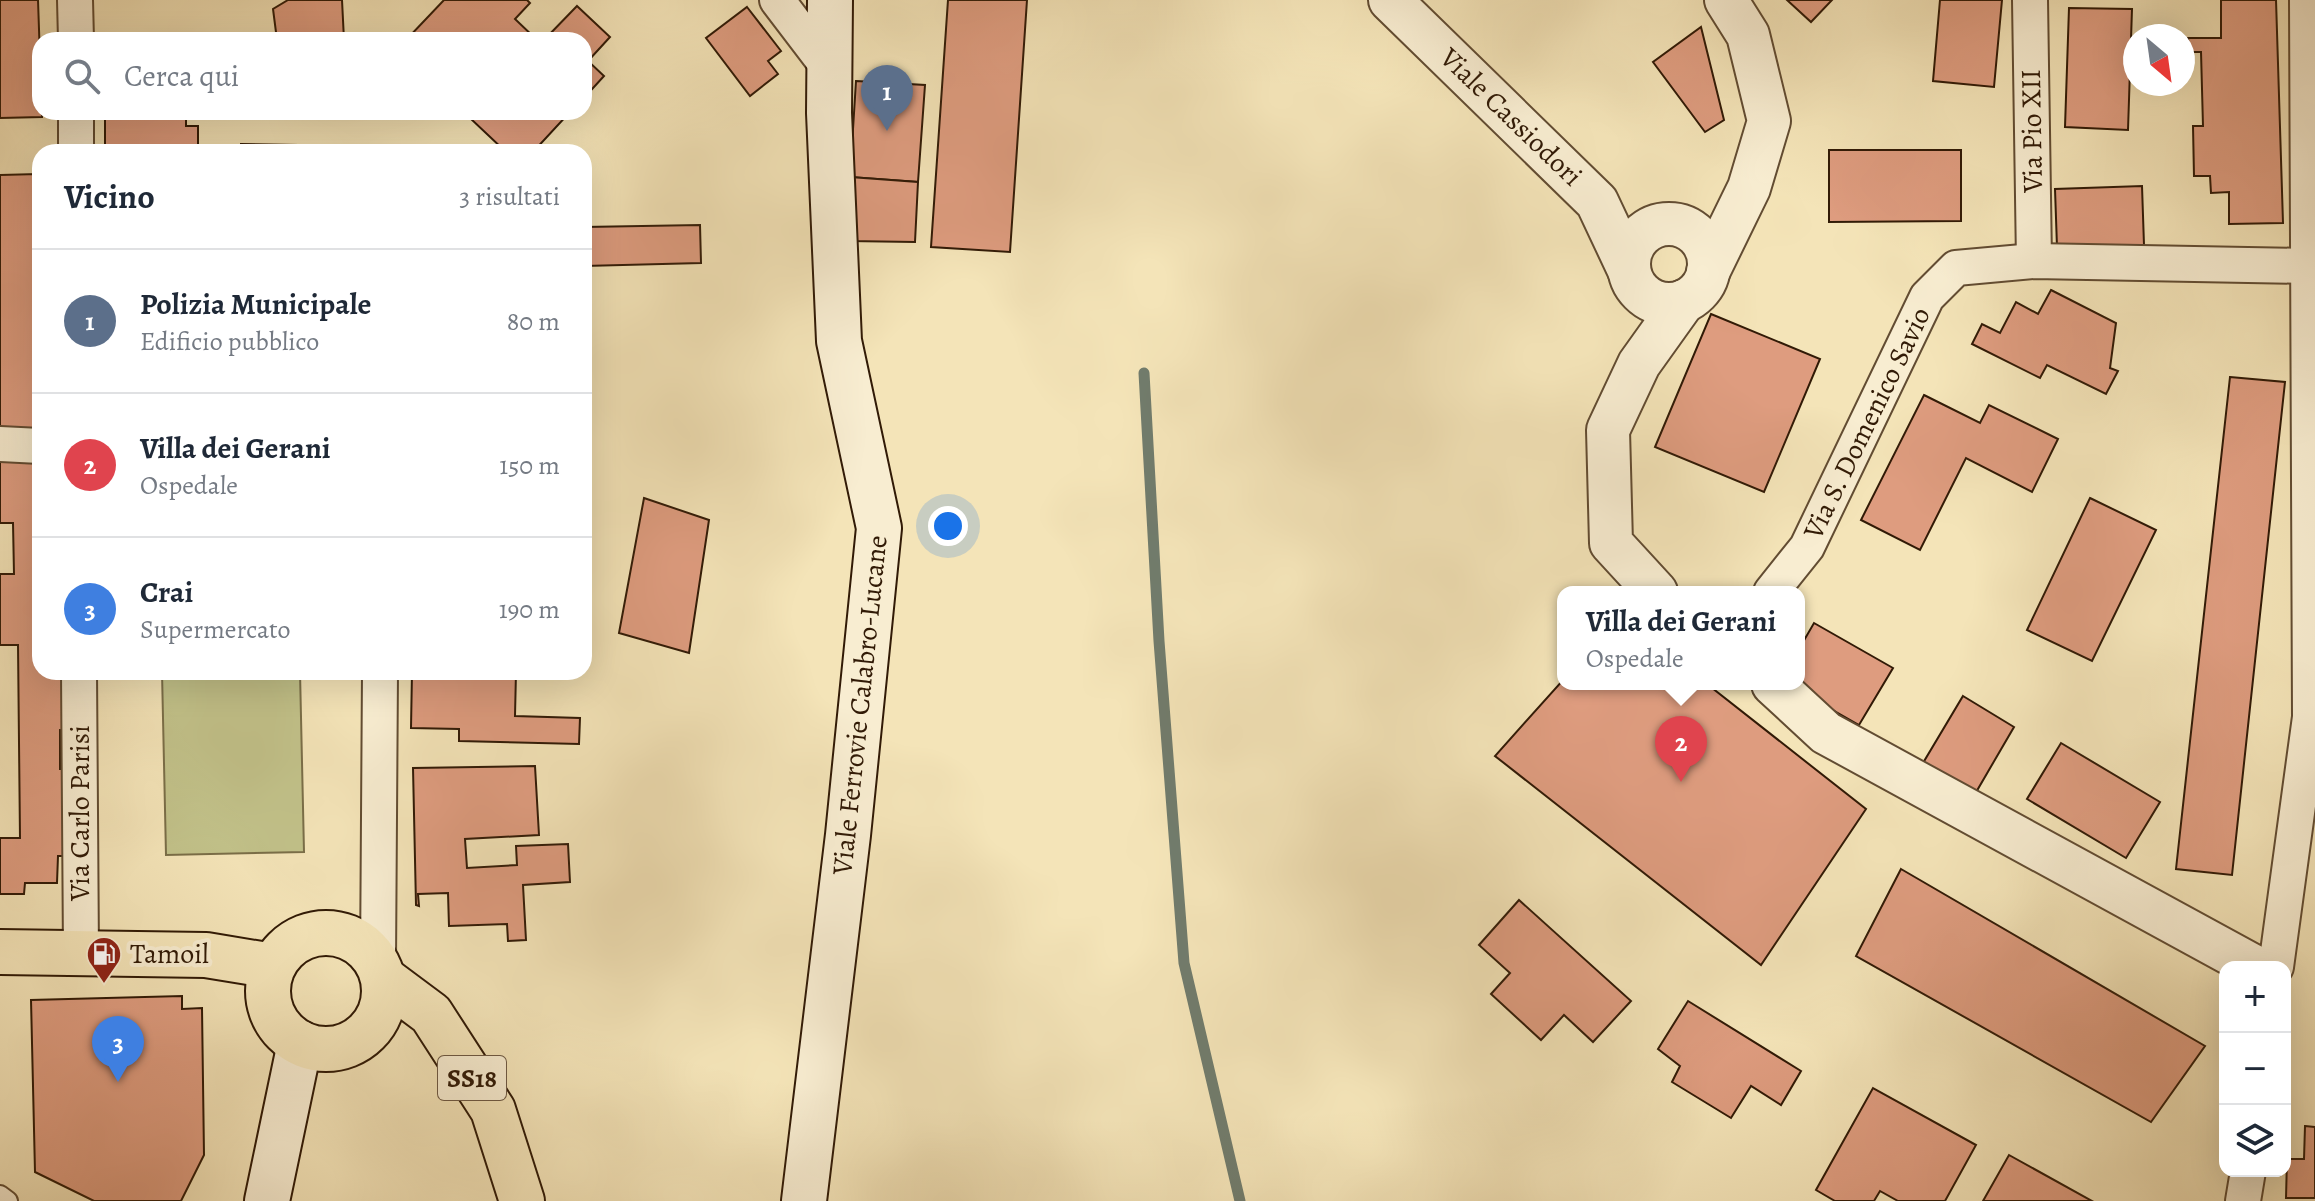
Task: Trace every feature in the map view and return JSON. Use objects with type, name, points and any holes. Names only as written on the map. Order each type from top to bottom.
[{"type":"main road","name":"Viale Ferrovie Calabro-Lucane","points":[[804,1201],[848,835],[879,528],[839,341],[828,67],[830,0]]},
{"type":"main road","points":[[331,932],[358,941],[381,971],[385,998],[379,1016],[369,1031],[336,1049],[300,1043],[285,1033],[268,1002],[273,966],[280,954],[303,937],[331,932]]},
{"type":"main road","points":[[0,952],[206,955],[273,966]]},
{"type":"main road","name":"SS18","points":[[381,971],[431,1014],[493,1110],[522,1201]]},
{"type":"main road","points":[[267,1201],[300,1043]]},
{"type":"street","points":[[75,0],[76,32]]},
{"type":"street","points":[[777,0],[828,67]]},
{"type":"street","name":"Viale Cassiodori","points":[[1390,0],[1597,202],[1667,285]]},
{"type":"street","points":[[1650,586],[1611,543],[1608,430],[1639,364],[1667,285],[1749,188],[1769,121],[1748,35],[1726,0]]},
{"type":"street","name":"Via Pio XII","points":[[2030,0],[2034,261]]},
{"type":"street","points":[[2277,961],[2308,784],[2307,0]]},
{"type":"street","points":[[76,120],[76,144]]},
{"type":"street","points":[[1667,285],[1631,251],[1637,239],[1673,227],[1749,188]]},
{"type":"street","name":"Viale Cassiodori","points":[[1597,202],[1673,227]]},
{"type":"street","points":[[1667,285],[1705,246],[1673,227]]},
{"type":"street","name":"Via S. Domenico Savio","points":[[1776,586],[1807,547],[1927,297],[1956,268],[2034,261],[2308,266]]},
{"type":"street","points":[[0,444],[32,446]]},
{"type":"street","name":"Via Carlo Parisi","points":[[79,680],[81,953]]},
{"type":"street","points":[[380,680],[381,971]]},
{"type":"street","points":[[1779,690],[1826,733],[2244,961]]},
{"type":"street","points":[[2243,1201],[2247,1177]]},
{"type":"lane","points":[[0,1195],[8,1201]]},
{"type":"green space","points":[[162,680],[300,680],[304,852],[166,855]]},
{"type":"building","points":[[0,0],[38,0],[39,32],[32,32],[32,117],[0,118]]},
{"type":"building","points":[[288,0],[342,0],[344,32],[276,32],[273,9]]},
{"type":"building","points":[[444,0],[527,0],[530,3],[515,19],[529,32],[414,32]]},
{"type":"building","points":[[948,0],[1027,0],[1010,252],[931,247]]},
{"type":"building","points":[[1787,0],[1832,0],[1811,22]]},
{"type":"building","points":[[1940,0],[2002,0],[1994,87],[1933,81]]},
{"type":"building","points":[[2221,0],[2276,0],[2283,223],[2229,224],[2229,192],[2211,193],[2210,176],[2194,176],[2193,126],[2203,126],[2201,52],[2195,52],[2195,38],[2221,38]]},
{"type":"building","points":[[577,6],[610,37],[592,57],[592,32],[552,32]]},
{"type":"building","points":[[747,7],[781,51],[768,61],[778,74],[750,96],[706,38]]},
{"type":"building","points":[[2069,8],[2132,9],[2132,24],[2123,24],[2123,96],[2129,96],[2128,130],[2065,127]]},
{"type":"building","points":[[1701,27],[1724,120],[1705,132],[1653,62]]},
{"type":"building","points":[[592,65],[604,76],[592,89]]},
{"type":"building","points":[[856,81],[925,85],[918,182],[850,177]]},
{"type":"building","points":[[105,120],[186,120],[186,126],[198,126],[198,144],[105,144]]},
{"type":"building","points":[[472,120],[563,120],[540,144],[498,144]]},
{"type":"building","points":[[1829,150],[1961,150],[1961,221],[1829,222]]},
{"type":"building","points":[[32,174],[32,428],[0,429],[0,175]]},
{"type":"building","points":[[850,177],[918,182],[915,242],[848,241]]},
{"type":"building","points":[[2142,186],[2144,245],[2057,247],[2055,189]]},
{"type":"building","points":[[700,225],[701,263],[592,266],[592,227]]},
{"type":"building","points":[[2051,290],[2116,323],[2110,368],[2118,371],[2106,394],[2047,365],[2040,378],[1972,344],[1982,324],[2000,333],[2016,302],[2038,314]]},
{"type":"building","points":[[1711,314],[1820,359],[1764,492],[1655,447]]},
{"type":"building","points":[[2230,377],[2285,382],[2232,875],[2176,869]]},
{"type":"building","points":[[1924,395],[1980,423],[1989,405],[2058,439],[2032,492],[1966,458],[1920,550],[1861,520]]},
{"type":"building","points":[[0,456],[32,456],[32,680],[73,680],[73,731],[60,730],[60,769],[78,769],[77,856],[58,856],[57,883],[25,883],[24,894],[0,894],[0,838],[20,838],[18,645],[0,645],[0,574],[14,574],[13,523],[0,523]]},
{"type":"building","points":[[644,498],[709,520],[689,653],[619,633]]},
{"type":"building","points":[[2090,498],[2156,530],[2092,661],[2027,630]]},
{"type":"building","points":[[1814,623],[1893,668],[1859,725],[1798,690],[1805,690],[1805,639]]},
{"type":"building","points":[[412,680],[516,680],[515,716],[580,718],[579,744],[459,741],[459,729],[411,728]]},
{"type":"building","points":[[1557,687],[1557,690],[1715,690],[1866,809],[1761,965],[1495,756]]},
{"type":"building","points":[[1963,696],[2014,727],[1975,794],[1923,763]]},
{"type":"building","points":[[2061,743],[2160,802],[2126,858],[2027,799]]},
{"type":"building","points":[[535,766],[539,835],[465,839],[467,868],[517,865],[516,846],[568,844],[570,882],[523,885],[526,940],[508,941],[507,924],[449,926],[448,893],[418,894],[419,906],[416,905],[413,768]]},
{"type":"building","points":[[1901,869],[2205,1046],[2151,1122],[1856,956]]},
{"type":"building","points":[[1519,900],[1631,1001],[1593,1042],[1564,1015],[1541,1040],[1491,994],[1510,973],[1479,945]]},
{"type":"building","points":[[182,996],[182,1009],[202,1008],[204,1155],[181,1201],[94,1201],[35,1172],[31,1000]]},
{"type":"building","points":[[1688,1001],[1801,1071],[1781,1105],[1751,1086],[1731,1118],[1672,1082],[1680,1066],[1658,1049]]},
{"type":"building","points":[[1873,1088],[1976,1145],[1945,1201],[1898,1201],[1880,1191],[1874,1201],[1835,1201],[1816,1190]]},
{"type":"building","points":[[2305,1126],[2315,1127],[2315,1198],[2286,1198],[2291,1159],[2304,1159]]},
{"type":"building","points":[[2009,1155],[2092,1201],[1983,1201]]},
{"type":"waterway","points":[[1144,373],[1159,641],[1184,963],[1240,1201]]},
{"type":"place","name":"Polizia Municipale","points":[[887,131]]},
{"type":"place","name":"Villa dei Gerani","points":[[1681,782]]},
{"type":"place","name":"Tamoil","points":[[104,985]]},
{"type":"place","name":"Crai","points":[[118,1082]]}]
